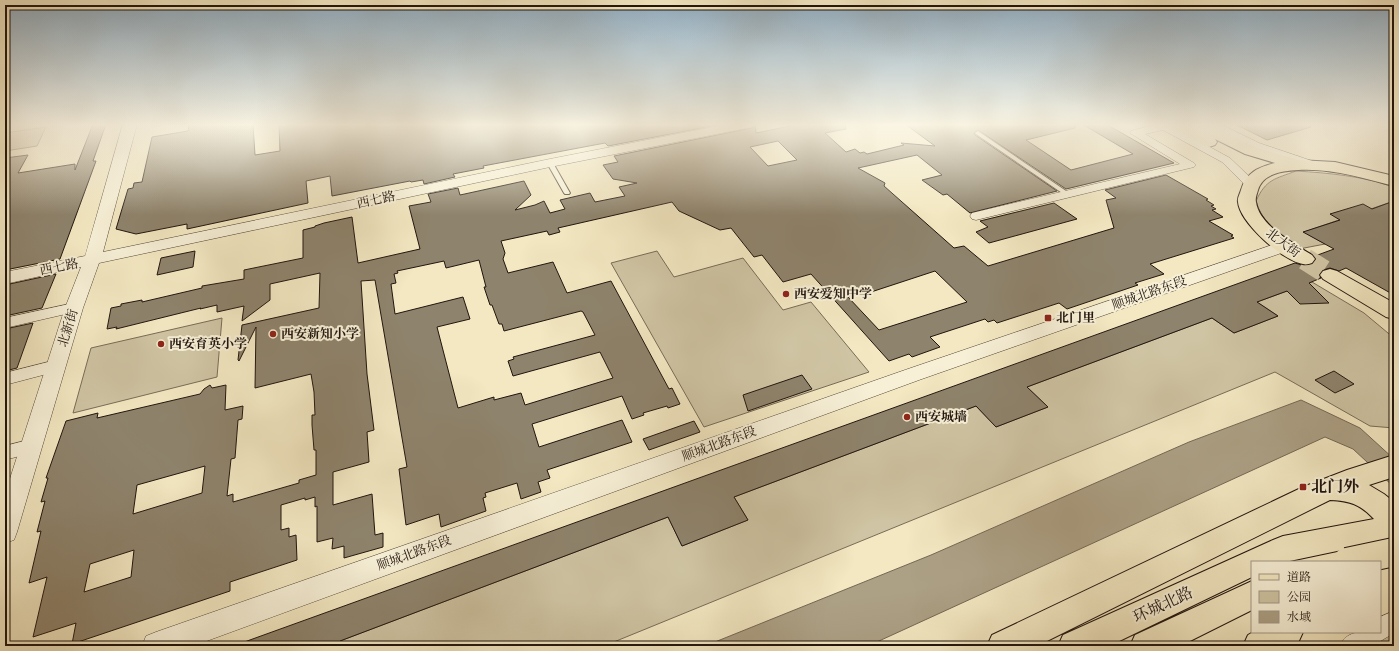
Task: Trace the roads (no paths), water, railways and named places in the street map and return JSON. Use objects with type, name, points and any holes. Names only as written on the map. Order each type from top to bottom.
[{"type":"main road","name":"北大街","points":[[1234,154],[1247,167],[1251,184],[1247,202],[1254,217],[1267,233],[1305,259]]},
{"type":"main road","points":[[1263,154],[1299,165]]},
{"type":"main road","points":[[1251,184],[1256,177],[1268,170],[1299,165],[1349,170],[1394,181]]},
{"type":"main road","points":[[1330,275],[1394,312]]},
{"type":"main road","points":[[1003,646],[1324,490],[1394,466]]},
{"type":"main road","points":[[1324,490],[1345,490],[1367,497],[1386,511],[1394,522]]},
{"type":"main road","name":"环城北路","points":[[1257,561],[1283,549],[1394,527]]},
{"type":"main road","points":[[1352,561],[1394,551]]},
{"type":"main road","points":[[1381,565],[1394,551]]},
{"type":"main road","name":"环城北路","points":[[1074,646],[1251,564]]},
{"type":"main road","points":[[1146,646],[1251,595]]},
{"type":"main road","points":[[1259,646],[1285,633]]},
{"type":"street","name":"北新街","points":[[5,532],[74,308],[92,260],[122,154]]},
{"type":"street","name":"西七路","points":[[5,278],[594,154]]},
{"type":"street","points":[[976,216],[1190,165],[1172,154]]},
{"type":"street","points":[[1283,154],[1317,166]]},
{"type":"street","name":"顺城北路东段","points":[[156,646],[897,380],[1284,246]]},
{"type":"street","points":[[5,323],[74,308]]},
{"type":"street","points":[[5,379],[56,366]]},
{"type":"street","points":[[5,453],[32,446]]},
{"type":"street","points":[[1381,628],[1394,621]]},
{"type":"street","points":[[1351,646],[1374,633]]},
{"type":"lane","points":[[1009,154],[1067,194]]},
{"type":"lane","points":[[550,163],[567,193]]},
{"type":"water","points":[[1301,400],[1360,428],[1394,459],[1394,487],[1353,449],[1325,437],[868,646],[705,646],[931,555],[1189,442]]},
{"type":"tunnel","points":[[1305,259],[1330,275]]},
{"type":"place","name":"西安爱知中学","points":[[786,294]]},
{"type":"place","name":"北门里","points":[[1048,318]]},
{"type":"place","name":"西安新知小学","points":[[273,334]]},
{"type":"place","name":"西安育英小学","points":[[161,344]]},
{"type":"place","name":"西安城墙","points":[[907,417]]},
{"type":"place","name":"北门外","points":[[1303,487]]}]
